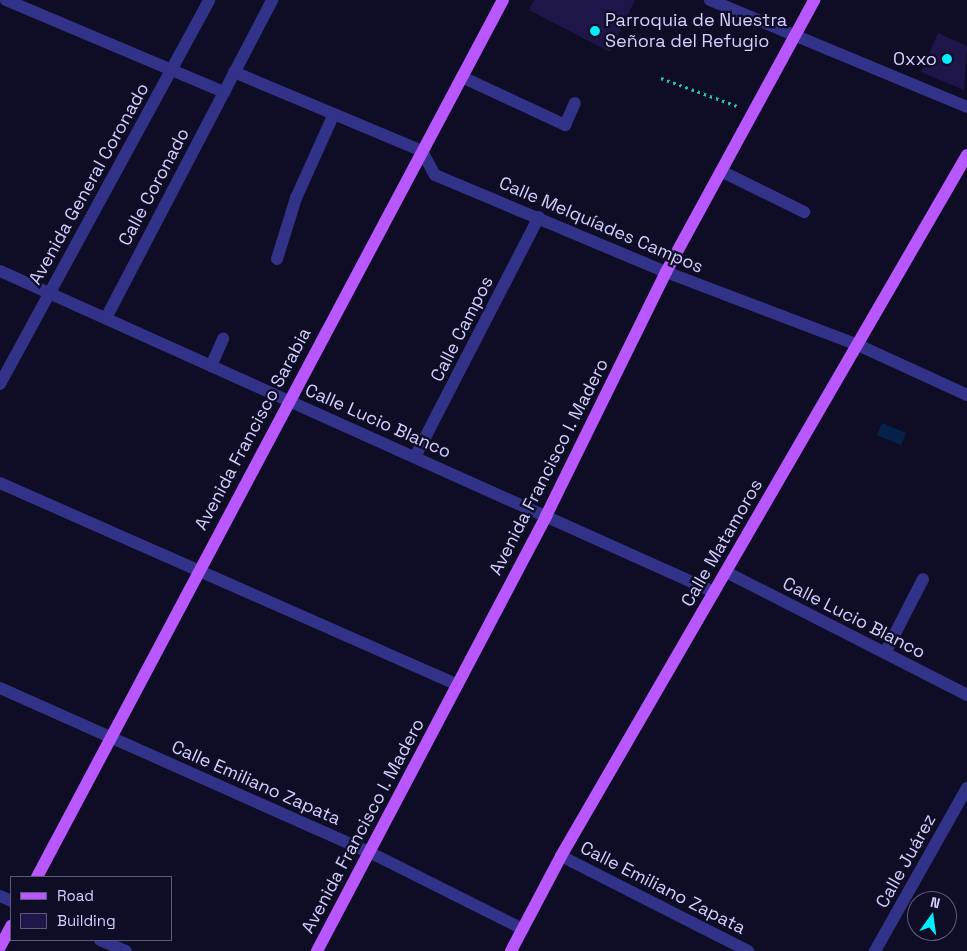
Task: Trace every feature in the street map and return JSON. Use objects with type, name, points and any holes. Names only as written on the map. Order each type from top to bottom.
[{"type":"main road","name":"Avenida Francisco Sarabia","points":[[38,876],[198,569],[503,0]]},
{"type":"main road","name":"Avenida Francisco I. Madero","points":[[317,951],[546,516],[666,272],[814,0]]},
{"type":"main road","name":"Calle Matamoros","points":[[511,951],[562,856],[967,155]]},
{"type":"main road","points":[[0,947],[10,928]]},
{"type":"street","points":[[6,0],[224,92]]},
{"type":"street","name":"Avenida General Coronado","points":[[0,384],[209,0]]},
{"type":"street","name":"Calle Coronado","points":[[106,318],[272,0]]},
{"type":"street","points":[[710,0],[967,107]]},
{"type":"street","points":[[234,72],[422,151]]},
{"type":"street","points":[[462,77],[565,125],[575,103]]},
{"type":"street","points":[[278,259],[296,198],[334,114]]},
{"type":"street","name":"Calle Melquíades Campos","points":[[422,151],[435,175],[539,217],[666,272],[858,345],[967,395]]},
{"type":"street","points":[[721,171],[804,212]]},
{"type":"street","name":"Calle Campos","points":[[415,457],[539,217]]},
{"type":"street","name":"Calle Lucio Blanco","points":[[0,271],[714,592]]},
{"type":"street","points":[[211,366],[223,339]]},
{"type":"street","points":[[0,483],[457,685]]},
{"type":"street","name":"Calle Lucio Blanco","points":[[726,572],[967,695]]},
{"type":"street","points":[[885,653],[923,579]]},
{"type":"street","name":"Calle Emiliano Zapata","points":[[0,688],[369,852],[523,929]]},
{"type":"street","name":"Calle Juárez","points":[[875,951],[967,788]]},
{"type":"street","name":"Calle Emiliano Zapata","points":[[562,856],[748,951]]},
{"type":"street","points":[[102,941],[126,951]]},
{"type":"path","points":[[661,78],[753,112]]},
{"type":"water","points":[[882,423],[906,433],[901,445],[877,435]]},
{"type":"building","name":"Parroquia de Nuestra Señora del Refugio","points":[[534,0],[635,0],[610,52],[529,10]]},
{"type":"building","name":"Oxxo","points":[[938,33],[967,46],[964,90],[921,72]]},
{"type":"place","name":"Parroquia de Nuestra Señora del Refugio","points":[[595,31]]},
{"type":"place","name":"Oxxo","points":[[947,59]]}]
